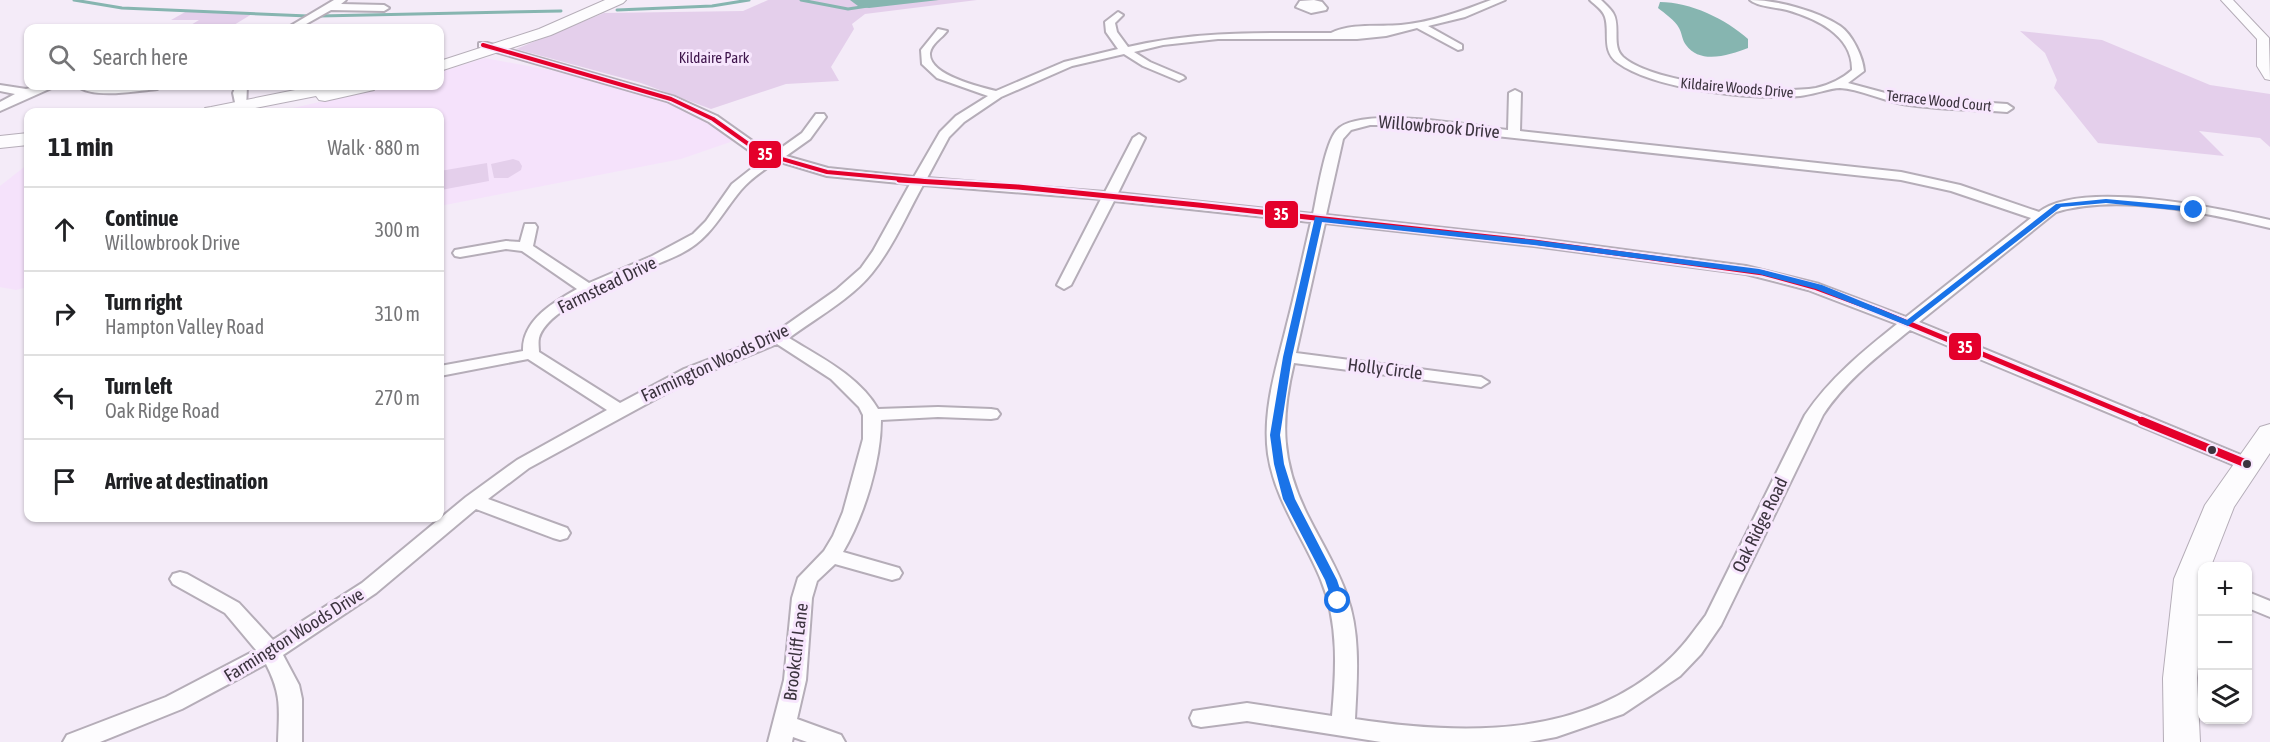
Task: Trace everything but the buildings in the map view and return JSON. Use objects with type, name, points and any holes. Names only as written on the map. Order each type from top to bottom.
[{"type":"main road","points":[[444,64],[600,0]]},
{"type":"main road","points":[[444,57],[554,28],[618,0]]},
{"type":"main road","points":[[253,108],[323,90]]},
{"type":"main road","points":[[255,108],[348,90]]},
{"type":"main road","points":[[0,141],[24,139]]},
{"type":"main road","points":[[0,149],[24,146]]},
{"type":"main road","points":[[2182,742],[2180,678],[2196,581],[2220,505],[2270,433]]},
{"type":"street","points":[[299,24],[342,0]]},
{"type":"street","name":"Farmington Woods Drive","points":[[75,742],[174,703],[271,652],[369,588],[473,501],[523,464],[618,410],[690,373],[778,338],[842,292],[866,271],[880,252],[938,145],[952,126],[997,95],[1056,68],[1126,49],[1206,36],[1386,33],[1472,12],[1500,0]]},
{"type":"street","name":"Kildaire Woods Drive","points":[[1595,0],[1610,16],[1611,46],[1617,58],[1632,68],[1655,78],[1687,84],[1785,93],[1817,91],[1852,76],[1859,67],[1842,32],[1801,11],[1755,0]]},
{"type":"street","points":[[2227,0],[2263,38],[2263,66],[2270,76]]},
{"type":"street","points":[[1459,4],[1472,12]]},
{"type":"street","points":[[329,7],[384,8]]},
{"type":"street","points":[[1314,10],[1322,23],[1335,35]]},
{"type":"street","points":[[1118,15],[1110,22],[1109,31],[1113,38],[1132,57],[1179,78]]},
{"type":"street","points":[[1419,26],[1458,47]]},
{"type":"street","points":[[942,31],[925,50],[925,59],[931,69],[942,77],[997,95]]},
{"type":"street","points":[[489,47],[671,99],[703,114],[739,139],[774,158],[827,172],[1109,196],[1534,242],[1759,272],[1819,287],[2247,464]]},
{"type":"street","name":"Terrace Wood Court","points":[[1836,84],[1900,100],[2007,108]]},
{"type":"street","points":[[0,88],[26,93]]},
{"type":"street","points":[[0,107],[36,90]]},
{"type":"street","points":[[240,90],[244,108]]},
{"type":"street","points":[[1514,133],[1515,93]]},
{"type":"street","name":"Farmstead Drive","points":[[531,354],[532,338],[543,318],[562,304],[589,290],[646,265],[696,239],[709,228],[734,189],[746,177],[807,135],[820,117]]},
{"type":"street","name":"Willowbrook Drive","points":[[1343,727],[1347,667],[1343,621],[1331,580],[1289,499],[1277,454],[1276,418],[1318,219],[1339,134],[1351,126],[1367,122],[1394,121],[1901,176],[1954,188],[2040,217]]},
{"type":"street","points":[[1064,285],[1139,138]]},
{"type":"street","name":"Oak Ridge Road","points":[[1201,718],[1247,712],[1432,739],[1496,738],[1556,728],[1615,708],[1658,681],[1693,648],[1714,619],[1814,415],[1827,396],[1853,368],[2040,217],[2059,205],[2106,201],[2222,213],[2270,224]]},
{"type":"street","points":[[525,247],[530,227]]},
{"type":"street","points":[[460,253],[506,245],[525,247],[589,290]]},
{"type":"street","points":[[778,338],[837,375],[866,404],[872,415],[938,412],[991,414]]},
{"type":"street","points":[[444,370],[531,354],[618,410]]},
{"type":"street","name":"Holly Circle","points":[[1288,357],[1481,382]]},
{"type":"street","name":"Brookcliff Lane","points":[[782,733],[795,680],[802,598],[808,578],[831,556],[843,537],[853,512],[872,439],[872,415]]},
{"type":"street","points":[[473,501],[560,532]]},
{"type":"street","points":[[831,556],[892,573]]},
{"type":"street","points":[[180,579],[232,608],[271,652],[288,685],[292,702],[290,742]]},
{"type":"street","points":[[2252,602],[2270,609]]},
{"type":"street","points":[[782,733],[833,742]]},
{"type":"shaded area","points":[[850,0],[939,0],[869,8],[858,6]]},
{"type":"shaded area","points":[[1660,2],[1683,5],[1707,13],[1748,39],[1748,48],[1715,57],[1699,55],[1686,45],[1675,22],[1658,8]]},
{"type":"shaded area","points":[[485,58],[619,83],[671,99],[739,139],[681,159],[444,205],[444,108],[293,108],[373,90],[444,90],[444,71]]},
{"type":"shaded area","points":[[24,167],[24,288],[16,290],[0,287],[0,186]]},
{"type":"green space","name":"Kildaire Park","points":[[768,0],[977,0],[865,14],[852,24],[854,29],[831,67],[839,81],[786,84],[711,109],[641,83],[516,49],[604,13],[743,11]]},
{"type":"green space","points":[[187,11],[252,14],[236,24],[192,24],[199,20],[171,20]]},
{"type":"green space","points":[[2020,31],[2102,40],[2210,85],[2270,94],[2270,147],[2260,138],[2199,131],[2224,156],[2098,143],[2054,88],[2057,80],[2045,53]]},
{"type":"green space","points":[[513,159],[519,161],[522,166],[521,170],[508,178],[494,178],[491,164]]},
{"type":"green space","points":[[487,163],[489,181],[444,189],[444,170]]},
{"type":"waterway","points":[[74,0],[122,8],[308,16]]},
{"type":"waterway","points":[[617,10],[712,6],[749,0]]},
{"type":"waterway","points":[[801,0],[848,9],[868,6]]},
{"type":"waterway","points":[[319,16],[561,11]]},
{"type":"transit line","name":"35","points":[[483,45],[671,99],[713,119],[761,153],[827,172],[885,179],[1018,187],[1534,242],[1746,270],[1780,277],[1879,311],[2247,464]]},
{"type":"route","points":[[1338,601],[1331,580],[1289,499],[1279,464],[1275,435],[1279,400],[1318,219],[1534,242],[1759,272],[1819,287],[1908,323],[2059,205],[2106,201],[2194,210]]}]
